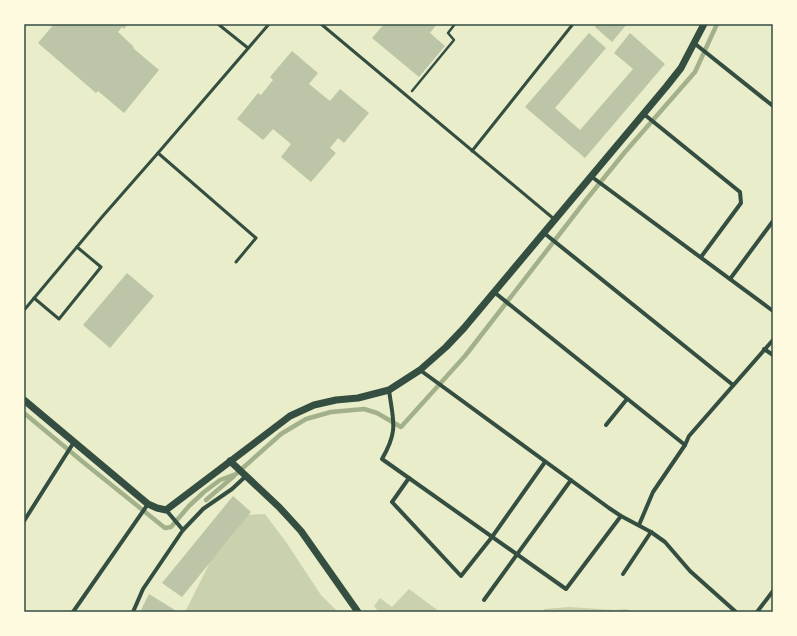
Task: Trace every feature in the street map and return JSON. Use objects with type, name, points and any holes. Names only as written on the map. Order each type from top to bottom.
[{"type":"street","points":[[166,510],[290,416],[314,405],[336,400],[358,398],[389,390],[420,370],[446,347],[592,177],[647,117],[681,68],[704,24]]},
{"type":"street","points":[[694,43],[773,106]]},
{"type":"street","points":[[647,117],[740,192],[741,203],[701,257]]},
{"type":"street","points":[[592,177],[773,311]]},
{"type":"street","points":[[730,279],[773,221]]},
{"type":"street","points":[[544,234],[733,385]]},
{"type":"street","points":[[494,292],[685,446]]},
{"type":"street","points":[[639,525],[653,492],[685,446],[689,436],[773,340]]},
{"type":"street","points":[[764,349],[773,355]]},
{"type":"street","points":[[420,370],[621,516],[651,532],[665,542],[690,572],[736,612]]},
{"type":"street","points":[[389,390],[394,427],[391,442],[382,459],[566,589],[621,516]]},
{"type":"street","points":[[606,425],[627,399]]},
{"type":"street","points":[[24,400],[72,445],[146,506],[166,510],[183,530]]},
{"type":"street","points":[[24,521],[72,445]]},
{"type":"street","points":[[230,461],[279,507],[301,531],[358,612]]},
{"type":"street","points":[[409,478],[392,502],[461,576],[492,537],[545,462]]},
{"type":"street","points":[[133,612],[143,589],[183,530],[203,509],[232,489],[243,473]]},
{"type":"street","points":[[484,600],[571,480]]},
{"type":"street","points":[[73,612],[146,506]]},
{"type":"street","points":[[623,574],[651,532]]},
{"type":"street","points":[[757,612],[773,591]]},
{"type":"lane","points":[[218,24],[248,48]]},
{"type":"lane","points":[[24,308],[25,309],[269,24]]},
{"type":"lane","points":[[321,24],[555,220]]},
{"type":"lane","points":[[472,151],[573,24]]},
{"type":"lane","points":[[158,153],[256,238],[236,262]]},
{"type":"lane","points":[[34,298],[59,319],[101,267],[77,247]]},
{"type":"path","points":[[408,96],[454,40],[448,33],[456,24]]},
{"type":"green space","points":[[265,514],[286,542],[321,595],[338,612],[185,612],[210,562],[247,515]]},
{"type":"green space","points":[[409,589],[440,612],[379,612],[374,606],[380,598],[392,607]]},
{"type":"green space","points":[[569,607],[615,610],[626,609],[632,612],[544,612],[544,609]]},
{"type":"building","points":[[54,24],[128,24],[124,29],[122,27],[118,32],[134,47],[133,48],[159,70],[124,113],[98,91],[96,93],[38,43]]},
{"type":"building","points":[[384,24],[437,24],[430,33],[445,46],[419,77],[372,38]]},
{"type":"building","points":[[597,24],[627,24],[612,42],[595,27]]},
{"type":"building","points":[[589,33],[606,48],[555,108],[580,130],[633,69],[614,53],[630,33],[665,64],[585,158],[525,107]]},
{"type":"building","points":[[292,51],[318,73],[309,84],[330,101],[340,89],[369,113],[344,143],[338,138],[330,148],[336,153],[311,182],[281,157],[291,144],[273,129],[263,140],[237,119],[258,93],[261,95],[273,80],[270,77]]},
{"type":"building","points":[[127,273],[154,296],[110,348],[83,325]]},
{"type":"building","points":[[233,496],[251,512],[182,597],[162,583]]},
{"type":"building","points":[[149,594],[178,612],[140,612]]},
{"type":"waterway","points":[[24,413],[165,528],[171,527],[189,506],[204,492],[220,480],[236,474],[281,434],[306,419],[331,412],[364,409],[377,413],[401,427],[465,356],[586,200],[625,152],[695,72],[717,24]]},
{"type":"waterway","points":[[206,500],[234,476]]}]
